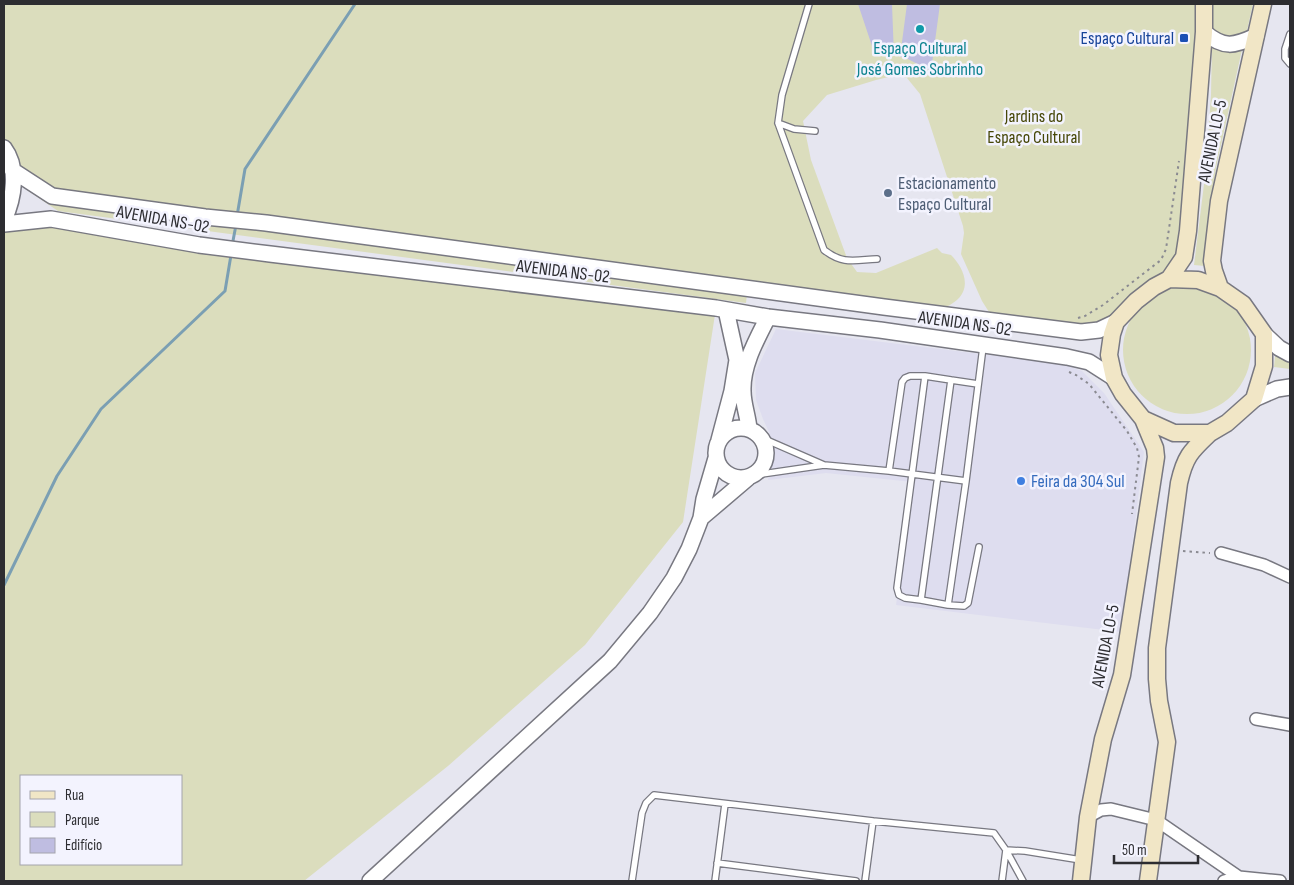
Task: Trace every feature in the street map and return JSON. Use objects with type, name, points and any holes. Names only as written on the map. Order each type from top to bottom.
[{"type":"main road","name":"AVENIDA LO-5","points":[[1170,279],[1184,257],[1188,231],[1204,32],[1204,4]]},
{"type":"main road","name":"AVENIDA LO-5","points":[[1220,288],[1212,260],[1219,201],[1263,4]]},
{"type":"main road","points":[[1148,881],[1167,742],[1159,701],[1157,648],[1183,465],[1189,453],[1210,433],[1227,423],[1254,399],[1264,366],[1264,334],[1243,304],[1220,288],[1198,280],[1170,279],[1136,301],[1116,322],[1109,355],[1114,378],[1123,394],[1143,419],[1174,433],[1210,433]]},
{"type":"main road","name":"AVENIDA LO-5","points":[[1081,881],[1088,818],[1103,739],[1122,675],[1156,457],[1155,448],[1143,419]]},
{"type":"street","points":[[1204,32],[1220,43],[1231,45],[1256,36]]},
{"type":"street","points":[[4,148],[12,170],[13,188],[10,207],[4,220]]},
{"type":"street","name":"AVENIDA NS-02","points":[[12,170],[52,196],[1081,332],[1099,330],[1116,322]]},
{"type":"street","name":"AVENIDA NS-02","points":[[4,224],[51,219],[199,245],[726,310],[983,344],[1089,362],[1114,378]]},
{"type":"street","points":[[370,881],[610,661],[650,613],[674,578],[689,549],[701,518],[704,499],[716,458],[716,449],[732,391],[737,360],[726,310]]},
{"type":"street","points":[[749,429],[743,394],[744,376],[749,359],[768,317]]},
{"type":"street","points":[[1264,334],[1279,348],[1290,354]]},
{"type":"street","points":[[1254,399],[1278,389],[1290,387]]},
{"type":"street","points":[[701,518],[752,477],[766,462],[766,446],[762,438],[749,429],[736,428],[729,431],[719,440]]},
{"type":"street","points":[[716,458],[720,468],[728,475],[738,479],[752,477]]},
{"type":"street","points":[[1221,553],[1264,565],[1290,577]]},
{"type":"street","points":[[1256,719],[1290,725]]},
{"type":"street","points":[[1088,818],[1102,810],[1111,809],[1156,820],[1239,877]]},
{"type":"street","points":[[1224,881],[1239,877],[1280,881]]},
{"type":"lane","points":[[809,4],[782,96],[778,123],[824,250],[834,258],[843,261],[877,259]]},
{"type":"lane","points":[[1290,34],[1285,49],[1285,58],[1290,64]]},
{"type":"lane","points":[[778,123],[794,130],[815,131]]},
{"type":"lane","points":[[948,605],[983,344]]},
{"type":"lane","points":[[889,471],[902,382],[905,378],[925,376],[978,384]]},
{"type":"lane","points":[[925,376],[897,588],[899,594],[905,598],[964,606],[968,603],[979,548]]},
{"type":"lane","points":[[921,600],[951,380]]},
{"type":"lane","points":[[762,438],[824,465]]},
{"type":"lane","points":[[752,477],[824,465],[966,481]]},
{"type":"lane","points":[[632,881],[642,813],[646,803],[654,794],[873,821],[994,833],[1023,881]]},
{"type":"lane","points":[[715,881],[725,804]]},
{"type":"lane","points":[[865,881],[873,821]]},
{"type":"lane","points":[[1006,850],[1083,860]]},
{"type":"lane","points":[[1002,881],[1006,850]]},
{"type":"lane","points":[[718,863],[856,881]]},
{"type":"path","points":[[1075,319],[1086,316],[1104,306],[1160,260],[1166,249],[1179,158]]},
{"type":"path","points":[[1066,371],[1089,384],[1137,448],[1139,457],[1132,517]]},
{"type":"path","points":[[1170,550],[1221,553]]},
{"type":"shaded area","name":"Feira da 304 Sul","points":[[776,329],[1063,364],[1082,371],[1104,393],[1144,452],[1121,632],[896,605],[913,482],[826,473],[768,480],[774,454],[769,432],[756,400],[755,373]]},
{"type":"green space","name":"Jardins do Espaço Cultural","points":[[4,4],[1201,4],[1182,256],[1167,277],[1098,327],[1005,320],[989,312],[982,301],[961,254],[963,226],[920,94],[907,78],[897,75],[827,95],[803,121],[811,160],[847,258],[857,272],[876,273],[937,248],[942,253],[951,255],[955,259],[962,270],[965,282],[962,294],[958,299],[941,310],[748,285],[746,303],[58,211],[18,184],[4,155]]},
{"type":"green space","points":[[1213,4],[1253,4],[1246,35],[1228,37],[1212,30]]},
{"type":"green space","points":[[1212,41],[1243,45],[1216,168],[1205,266],[1194,265],[1206,168],[1211,95]]},
{"type":"green space","points":[[51,219],[716,308],[683,522],[585,645],[448,766],[304,881],[4,881],[4,224]]},
{"type":"green space","points":[[1187,286],[1200,287],[1212,291],[1232,305],[1246,325],[1250,337],[1250,363],[1246,375],[1232,395],[1212,409],[1200,413],[1187,414],[1174,413],[1162,409],[1142,395],[1128,375],[1124,363],[1123,350],[1124,337],[1128,325],[1142,305],[1162,291],[1174,287]]},
{"type":"green space","points":[[1275,356],[1290,358],[1290,369],[1274,367]]},
{"type":"building","name":"Espaço Cultural José Gomes Sobrinho","points":[[858,4],[892,4],[894,56],[875,55]]},
{"type":"building","name":"Espaço Cultural José Gomes Sobrinho","points":[[907,4],[940,4],[931,71],[904,57],[900,57]]},
{"type":"waterway","points":[[237,216],[245,169],[355,4]]},
{"type":"waterway","points":[[232,246],[236,225]]},
{"type":"waterway","points":[[4,585],[57,476],[101,409],[225,291],[231,255]]},
{"type":"place","name":"Espaço Cultural José Gomes Sobrinho","points":[[920,29]]},
{"type":"place","name":"Espaço Cultural","points":[[1184,38]]},
{"type":"place","name":"Estacionamento Espaço Cultural","points":[[888,193]]},
{"type":"place","name":"Feira da 304 Sul","points":[[1021,481]]}]
